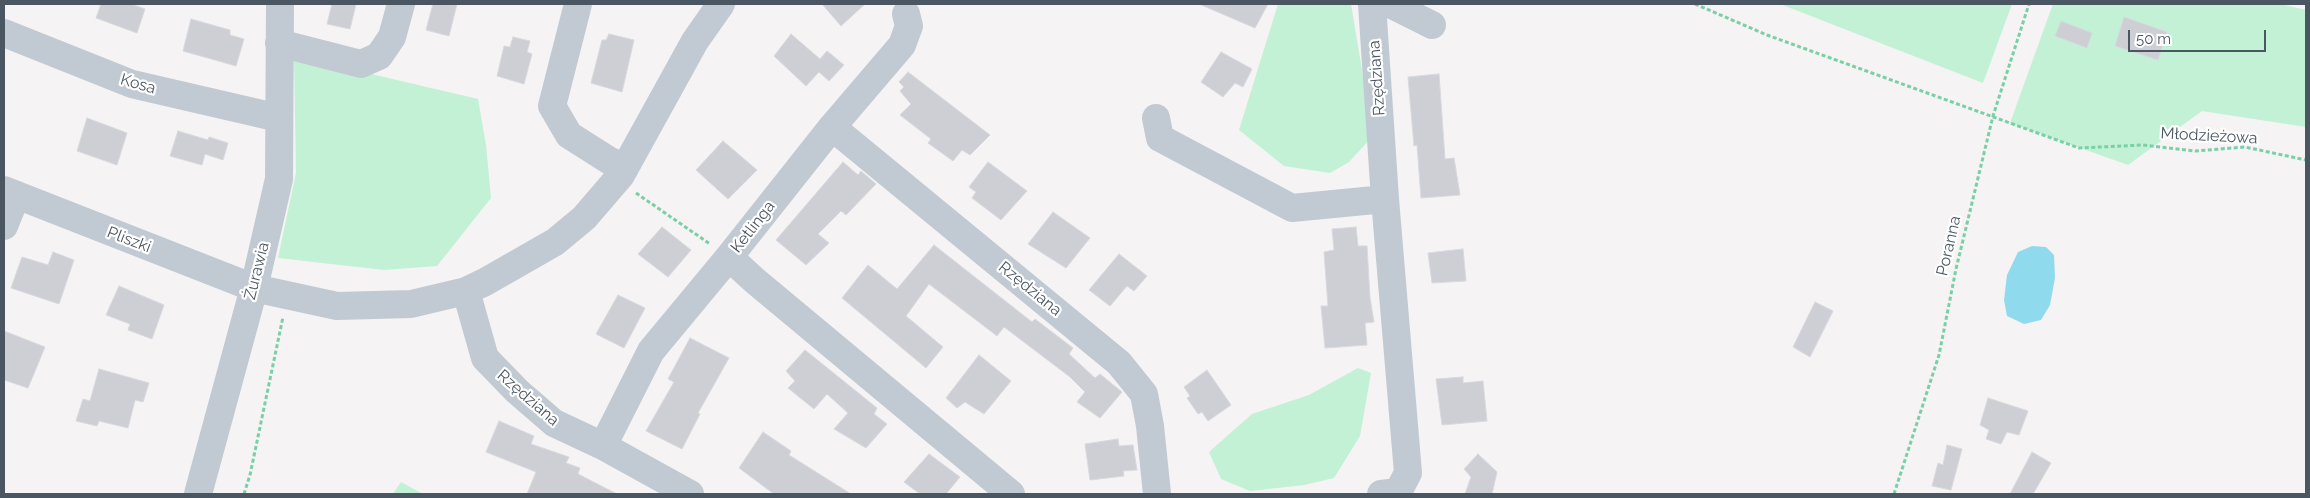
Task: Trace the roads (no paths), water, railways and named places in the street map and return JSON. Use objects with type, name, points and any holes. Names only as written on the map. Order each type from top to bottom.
[{"type":"street","name":"Żurawia","points":[[198,494],[254,288],[279,179],[280,4]]},
{"type":"street","points":[[279,43],[361,64],[379,56],[392,37],[401,4]]},
{"type":"street","points":[[578,4],[552,106],[570,135],[610,161],[625,168]]},
{"type":"street","name":"Pliszki","points":[[10,193],[254,288],[337,306],[411,304],[466,291],[555,242],[584,218],[625,168],[695,41],[721,4]]},
{"type":"street","name":"Rzędziana","points":[[1372,4],[1385,199],[1408,473],[1398,492],[1381,494]]},
{"type":"street","points":[[1390,4],[1432,25]]},
{"type":"street","name":"Ketlinga","points":[[603,446],[651,350],[730,257],[832,127],[902,45],[909,26],[906,14]]},
{"type":"street","name":"Kosa","points":[[4,33],[132,84],[278,118]]},
{"type":"street","points":[[1156,118],[1160,138],[1292,208],[1385,199]]},
{"type":"street","name":"Rzędziana","points":[[832,127],[1119,363],[1144,394],[1150,426],[1157,494]]},
{"type":"street","points":[[4,226],[10,193]]},
{"type":"street","points":[[730,257],[754,280],[1011,494]]},
{"type":"street","name":"Rzędziana","points":[[466,291],[485,358],[516,392],[554,423],[603,446],[690,494]]},
{"type":"water","points":[[2032,246],[2046,247],[2054,255],[2055,278],[2050,305],[2041,320],[2024,324],[2007,316],[2004,300],[2007,275],[2018,252]]}]
